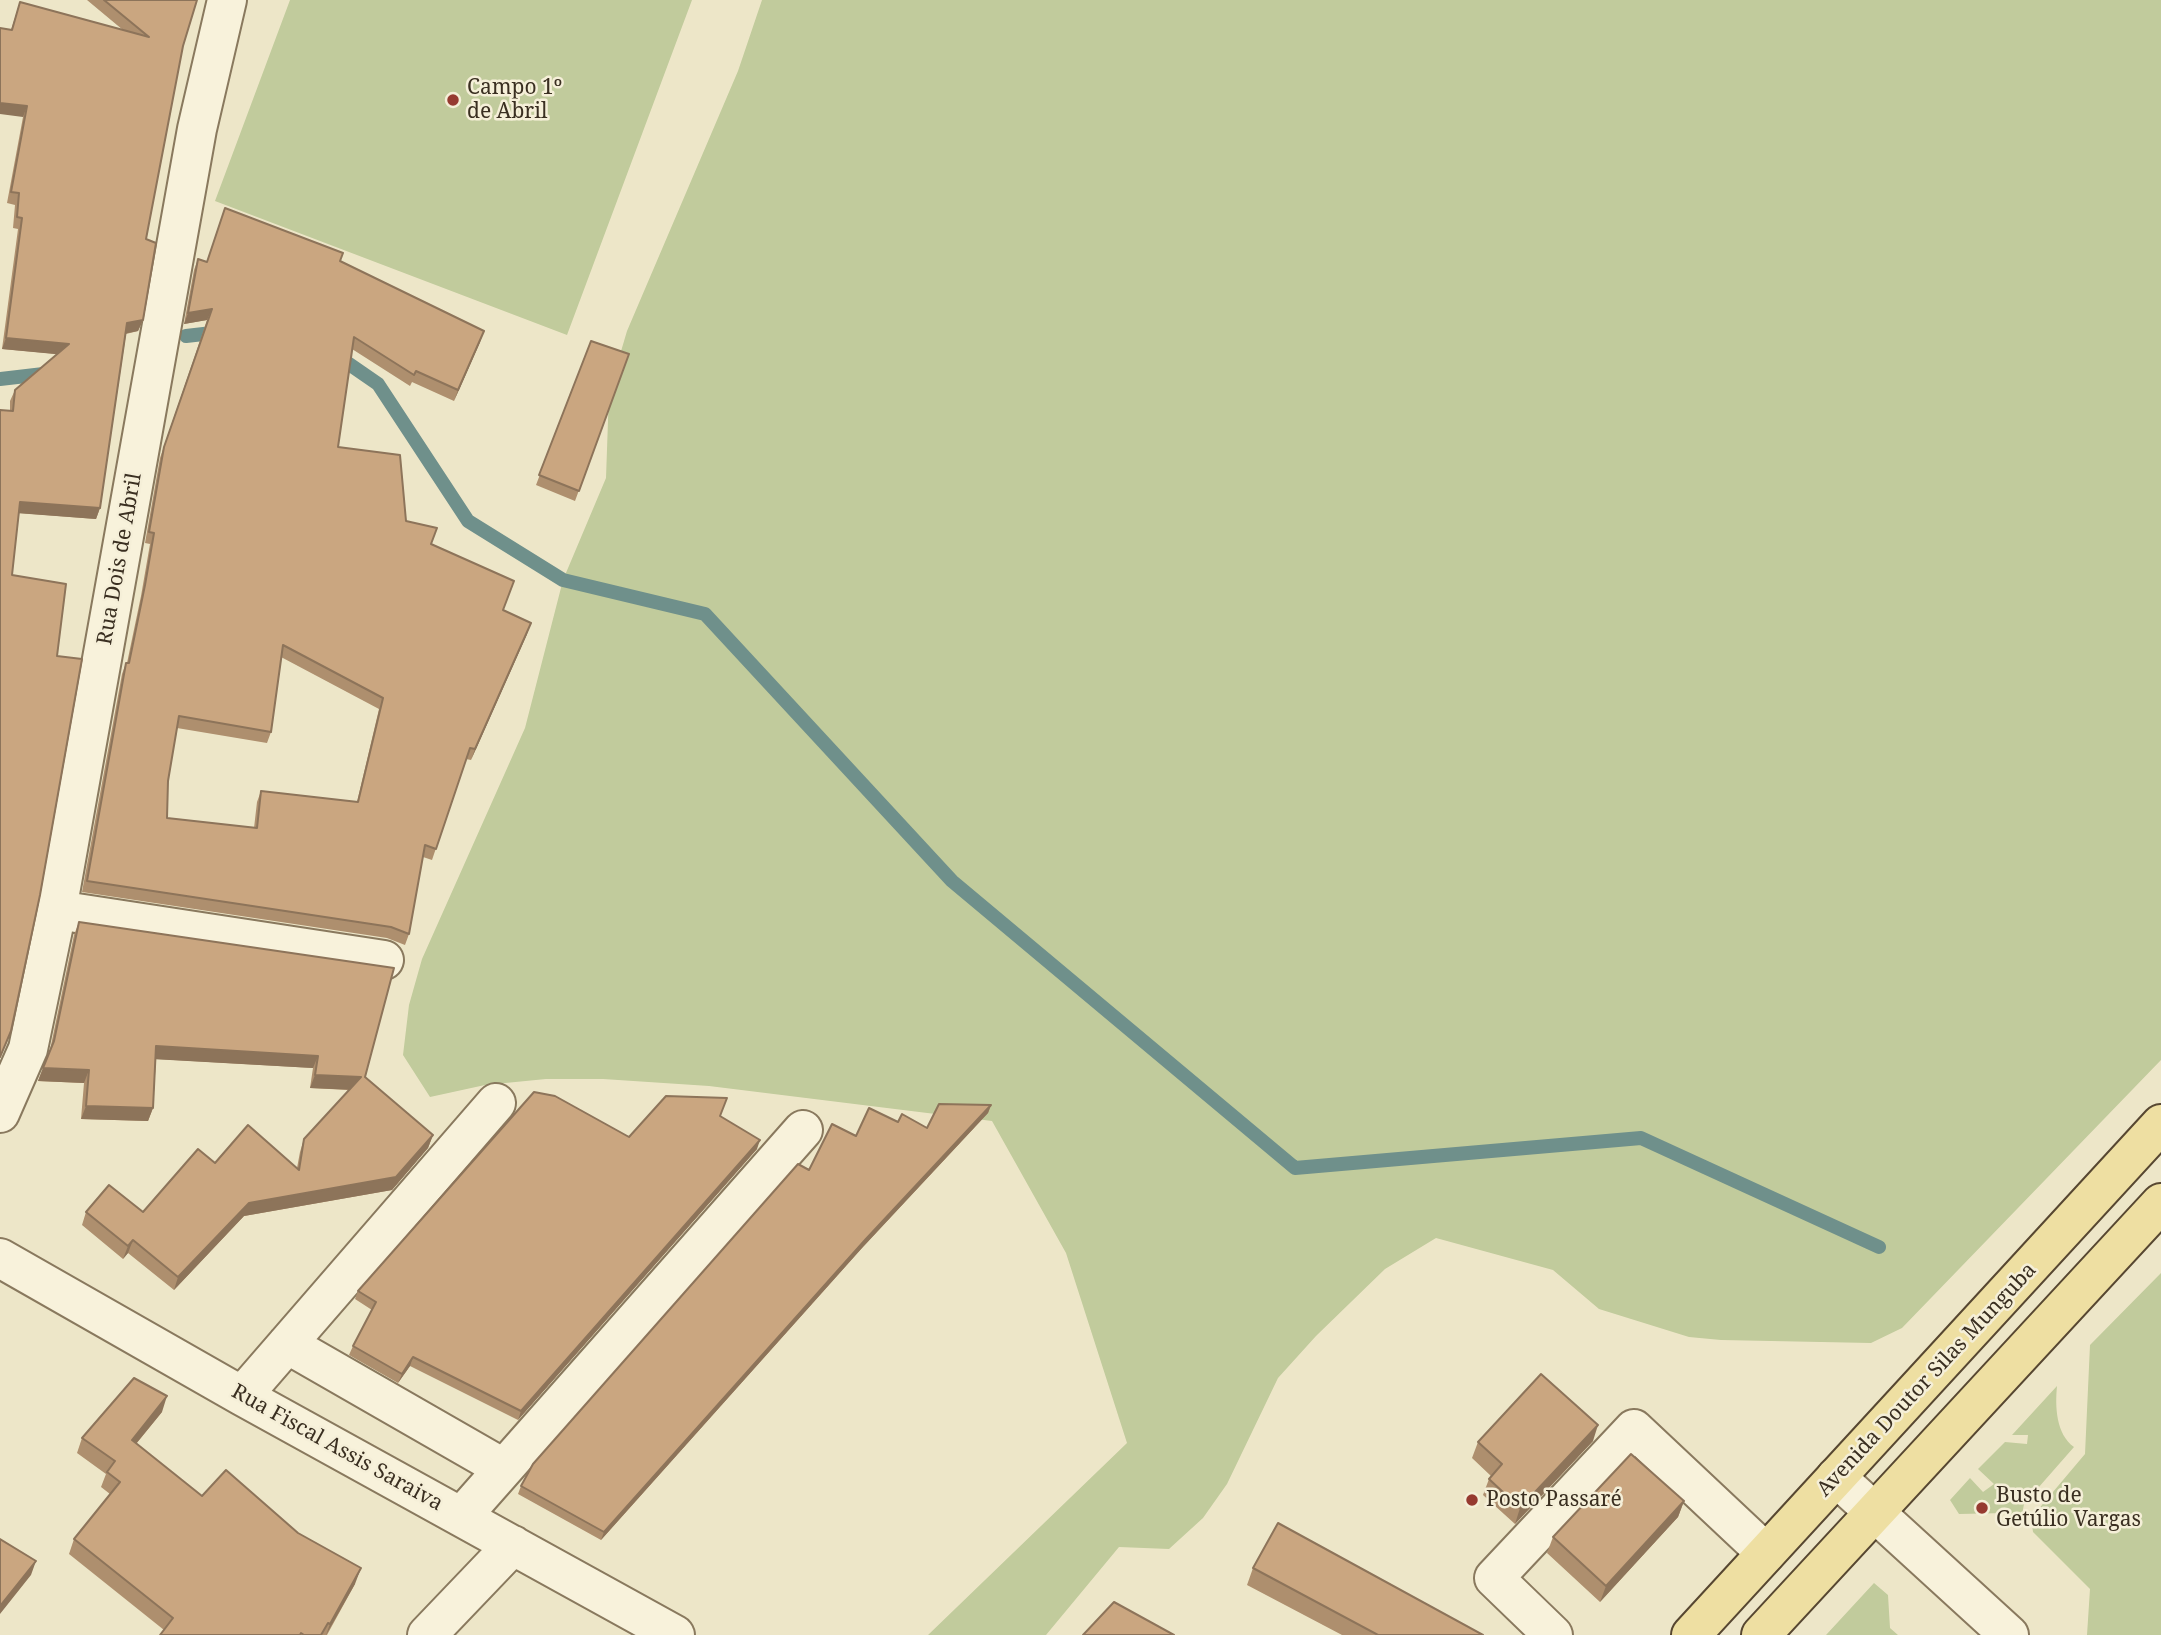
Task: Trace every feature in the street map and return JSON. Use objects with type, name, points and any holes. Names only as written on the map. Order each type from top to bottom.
[{"type":"main road","name":"Avenida Doutor Silas Munguba","points":[[1691,1635],[2015,1286],[2161,1124]]},
{"type":"main road","points":[[1761,1635],[2161,1203]]},
{"type":"street","name":"Rua Dois de Abril","points":[[0,1113],[28,1049],[57,910],[197,129],[227,0]]},
{"type":"street","points":[[57,910],[384,960]]},
{"type":"street","points":[[242,1396],[496,1103]]},
{"type":"street","points":[[462,1517],[803,1130]]},
{"type":"street","name":"Rua Fiscal Assis Saraiva","points":[[0,1258],[242,1396],[676,1635]]},
{"type":"street","points":[[287,1344],[503,1468]]},
{"type":"street","points":[[1553,1635],[1494,1578],[1634,1429],[1766,1553]]},
{"type":"street","points":[[1836,1477],[2009,1635]]},
{"type":"street","points":[[427,1635],[513,1545]]},
{"type":"green space","name":"Campo 1º de Abril","points":[[290,0],[692,0],[567,335],[215,201]]},
{"type":"green space","points":[[762,0],[2161,0],[2161,1060],[1902,1328],[1871,1343],[1689,1337],[1599,1309],[1553,1270],[1436,1238],[1385,1269],[1316,1336],[1278,1378],[1227,1484],[1203,1518],[1169,1549],[1119,1547],[1046,1635],[928,1635],[1127,1443],[1066,1253],[992,1121],[709,1086],[603,1079],[546,1079],[485,1085],[430,1097],[403,1055],[409,1005],[422,959],[525,728],[563,580],[606,478],[609,392],[627,331],[738,71]]},
{"type":"green space","points":[[2161,1273],[2161,1635],[2087,1635],[2090,1589],[2033,1532],[2031,1518],[2085,1454],[2090,1345]]},
{"type":"green space","points":[[2057,1386],[2056,1403],[2060,1428],[2074,1447],[2024,1504],[2020,1526],[2006,1513],[1959,1514],[1950,1500],[1970,1478],[1983,1492],[1994,1484],[1978,1469],[2005,1442],[2027,1444],[2028,1435],[2012,1435]]},
{"type":"green space","points":[[1874,1583],[1888,1595],[1890,1628],[1898,1635],[1826,1635]]},
{"type":"building","points":[[104,0],[197,0],[183,46],[146,239],[156,243],[143,320],[127,323],[100,508],[20,502],[12,575],[66,584],[57,656],[82,659],[40,895],[11,1031],[0,1057],[0,410],[13,411],[15,390],[69,344],[6,338],[22,218],[17,217],[19,193],[11,192],[27,106],[0,103],[0,28],[12,30],[20,2],[149,37]]},
{"type":"building","points":[[225,208],[343,253],[340,261],[484,331],[458,390],[416,371],[414,375],[354,337],[338,447],[400,455],[406,521],[437,528],[431,544],[514,581],[503,610],[531,623],[475,749],[470,748],[436,849],[425,845],[409,934],[391,927],[87,881],[126,663],[129,663],[145,585],[154,533],[149,532],[164,447],[212,309],[188,313],[198,259],[207,262]],"holes":[[[283,645],[383,698],[358,802],[261,791],[257,828],[167,818],[168,781],[179,716],[271,732]]]},
{"type":"building","points":[[591,341],[629,354],[579,491],[539,475]]},
{"type":"building","points":[[79,922],[394,968],[365,1077],[433,1135],[396,1177],[249,1203],[178,1277],[133,1240],[128,1246],[86,1212],[109,1185],[143,1212],[198,1149],[215,1163],[248,1125],[299,1170],[304,1139],[361,1077],[315,1075],[318,1056],[156,1046],[153,1108],[86,1106],[89,1070],[43,1068],[54,1041]]},
{"type":"building","points":[[534,1092],[555,1096],[629,1137],[666,1096],[727,1098],[720,1116],[760,1140],[521,1411],[413,1357],[402,1374],[353,1346],[376,1302],[358,1291]]},
{"type":"building","points":[[939,1104],[991,1105],[865,1240],[604,1532],[521,1486],[533,1464],[798,1164],[809,1170],[832,1124],[856,1136],[869,1108],[898,1122],[902,1114],[927,1128]]},
{"type":"building","points":[[1541,1374],[1598,1425],[1520,1508],[1489,1479],[1502,1464],[1478,1442]]},
{"type":"building","points":[[134,1378],[167,1396],[132,1440],[202,1496],[226,1470],[298,1533],[361,1568],[321,1635],[160,1635],[173,1618],[74,1539],[120,1482],[107,1472],[115,1461],[82,1438]]},
{"type":"building","points":[[1631,1454],[1684,1501],[1606,1586],[1553,1537]]},
{"type":"building","points":[[1278,1523],[1483,1635],[1378,1635],[1253,1568]]},
{"type":"building","points":[[0,1539],[36,1561],[0,1606]]},
{"type":"building","points":[[1114,1602],[1174,1635],[1083,1635]]},
{"type":"waterway","points":[[186,336],[221,332]]},
{"type":"waterway","points":[[336,355],[378,384],[468,521],[563,580],[705,614],[952,881],[1295,1168],[1641,1138],[1879,1247]]},
{"type":"waterway","points":[[0,379],[52,373]]},
{"type":"place","name":"Campo 1º de Abril","points":[[453,100]]},
{"type":"place","name":"Posto Passaré","points":[[1472,1500]]},
{"type":"place","name":"Busto de Getúlio Vargas","points":[[1982,1508]]}]
